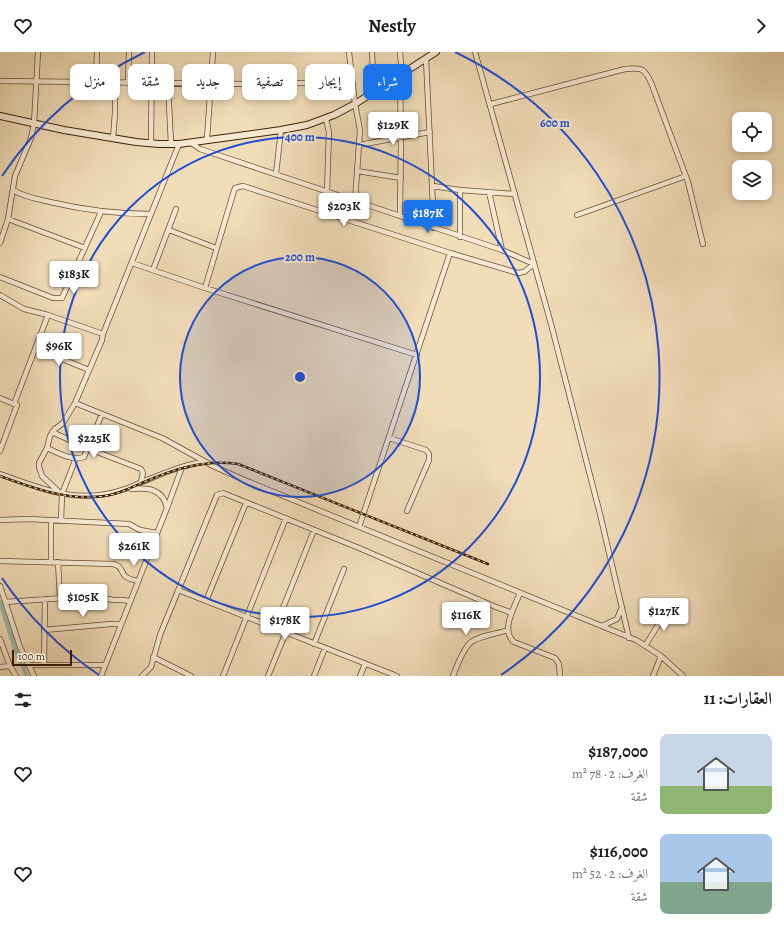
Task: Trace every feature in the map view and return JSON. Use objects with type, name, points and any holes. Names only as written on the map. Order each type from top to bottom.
[{"type":"street","points":[[0,243],[8,219],[15,176],[31,138],[34,124],[38,52]]},
{"type":"street","points":[[97,52],[97,64]]},
{"type":"street","points":[[129,52],[129,64]]},
{"type":"street","points":[[152,52],[152,64]]},
{"type":"street","points":[[212,64],[213,52]]},
{"type":"street","points":[[349,52],[350,64]]},
{"type":"street","points":[[372,52],[373,64]]},
{"type":"street","points":[[400,52],[400,64]]},
{"type":"street","points":[[412,68],[436,52]]},
{"type":"street","points":[[475,52],[578,429],[629,638]]},
{"type":"street","points":[[429,56],[430,132],[434,228]]},
{"type":"street","points":[[490,104],[625,69],[642,69],[647,74],[652,85],[686,176],[703,244]]},
{"type":"street","points":[[0,81],[70,82]]},
{"type":"street","points":[[120,82],[128,82]]},
{"type":"street","points":[[234,84],[305,83]]},
{"type":"street","points":[[0,116],[34,124],[113,138],[151,143],[179,144],[282,130],[307,125],[326,119],[363,99]]},
{"type":"street","points":[[113,138],[115,100]]},
{"type":"street","points":[[151,143],[152,100]]},
{"type":"street","points":[[169,100],[171,144]]},
{"type":"street","points":[[206,140],[209,100]]},
{"type":"street","points":[[354,100],[360,130],[354,201]]},
{"type":"street","points":[[400,216],[401,100]]},
{"type":"street","points":[[326,119],[329,132],[328,192]]},
{"type":"street","points":[[276,174],[282,130]]},
{"type":"street","points":[[359,145],[430,132]]},
{"type":"street","points":[[190,142],[200,149],[502,250],[534,264]]},
{"type":"street","points":[[62,494],[46,481],[40,472],[39,463],[47,448],[48,440],[52,432],[63,423],[75,403],[102,340],[103,334],[179,144]]},
{"type":"street","points":[[357,170],[401,178]]},
{"type":"street","points":[[577,215],[686,176]]},
{"type":"street","points":[[205,288],[234,190],[243,186],[450,253],[518,273],[524,272],[534,264]]},
{"type":"street","points":[[432,186],[460,190],[515,194]]},
{"type":"street","points":[[12,190],[35,198],[101,212],[151,214]]},
{"type":"street","points":[[460,190],[460,237]]},
{"type":"street","points":[[489,192],[502,250]]},
{"type":"street","points":[[153,270],[176,209]]},
{"type":"street","points":[[0,277],[53,298],[62,298],[101,212]]},
{"type":"street","points":[[8,219],[85,248]]},
{"type":"street","points":[[168,230],[216,248]]},
{"type":"street","points":[[359,527],[450,253]]},
{"type":"street","points":[[132,263],[205,288],[417,355]]},
{"type":"street","points":[[0,295],[24,309],[48,315],[103,334]]},
{"type":"street","points":[[14,404],[48,315]]},
{"type":"street","points":[[35,348],[89,370]]},
{"type":"street","points":[[0,398],[17,405],[0,451]]},
{"type":"street","points":[[75,403],[162,438],[204,462],[242,479],[629,638],[661,656],[684,676]]},
{"type":"street","points":[[47,448],[68,457],[84,457],[102,414]]},
{"type":"street","points":[[52,432],[87,448],[141,469],[143,473],[141,482]]},
{"type":"street","points":[[389,438],[426,450],[429,454],[429,460],[407,511]]},
{"type":"street","points":[[61,521],[62,494],[76,458]]},
{"type":"street","points":[[127,489],[141,482],[182,467],[204,462]]},
{"type":"street","points":[[101,676],[182,467]]},
{"type":"street","points":[[0,474],[35,487],[76,496],[104,495],[127,489],[144,488],[154,491],[164,498],[167,508]]},
{"type":"street","points":[[142,676],[151,667],[160,635],[217,495],[223,493],[446,585],[496,608],[512,613]]},
{"type":"street","points":[[206,601],[246,503]]},
{"type":"street","points":[[223,676],[286,518]]},
{"type":"street","points":[[0,520],[51,520],[129,524],[140,530],[157,533]]},
{"type":"street","points":[[51,520],[51,562]]},
{"type":"street","points":[[275,628],[314,530]]},
{"type":"street","points":[[0,561],[118,565],[124,575],[138,582]]},
{"type":"street","points":[[58,562],[60,598]]},
{"type":"street","points":[[314,644],[344,569]]},
{"type":"street","points":[[0,586],[20,647],[34,676]]},
{"type":"street","points":[[178,590],[397,676]]},
{"type":"street","points":[[520,593],[512,613],[508,630],[509,637],[514,642],[554,658],[559,664],[560,676]]},
{"type":"street","points":[[5,602],[94,596],[113,600],[130,601]]},
{"type":"street","points":[[44,665],[45,599]]},
{"type":"street","points":[[602,626],[617,619],[622,606]]},
{"type":"street","points":[[645,646],[668,609]]},
{"type":"street","points":[[44,630],[121,624]]},
{"type":"street","points":[[453,676],[467,645],[472,641],[508,630]]},
{"type":"street","points":[[268,676],[286,632]]},
{"type":"street","points":[[0,639],[10,666],[16,676]]},
{"type":"street","points":[[314,676],[325,648]]},
{"type":"street","points":[[653,676],[661,656]]},
{"type":"street","points":[[153,657],[191,676]]},
{"type":"street","points":[[360,676],[365,664]]},
{"type":"street","points":[[28,665],[105,665]]},
{"type":"street","points":[[0,667],[10,666]]},
{"type":"waterway","points":[[0,602],[15,649],[27,676]]},
{"type":"railway","points":[[0,476],[51,492],[77,497],[90,497],[115,494],[155,477],[190,466],[214,463],[238,464],[488,564]]}]
